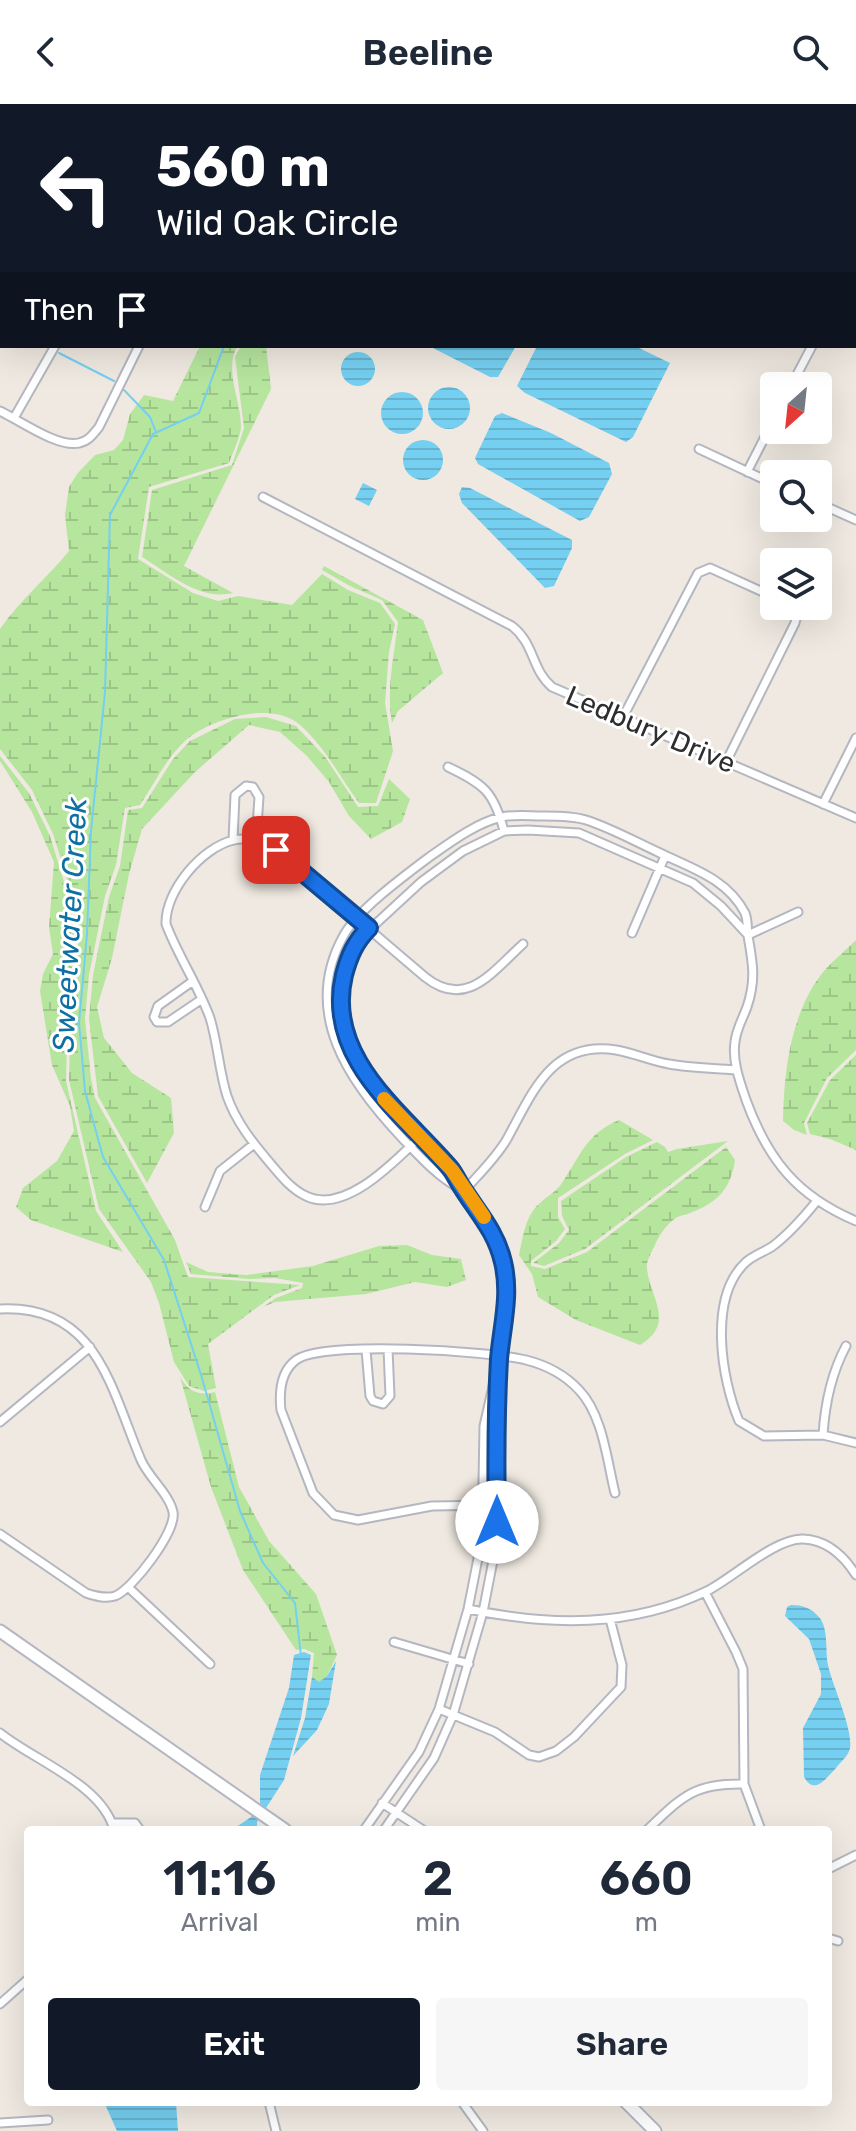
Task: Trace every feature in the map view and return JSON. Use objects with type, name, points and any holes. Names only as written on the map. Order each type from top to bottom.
[{"type":"main road","points":[[0,1631],[279,1826]]},
{"type":"main road","points":[[630,2106],[655,2131]]},
{"type":"street","points":[[14,418],[54,348]]},
{"type":"street","points":[[0,411],[57,441],[82,443],[99,427],[138,348]]},
{"type":"street","points":[[798,372],[811,348]]},
{"type":"street","points":[[747,472],[761,444]]},
{"type":"street","points":[[699,449],[760,478]]},
{"type":"street","name":"Ledbury Drive","points":[[263,497],[512,626],[528,642],[538,670],[547,682],[570,695],[856,818]]},
{"type":"street","points":[[832,509],[856,520]]},
{"type":"street","points":[[623,717],[698,573],[710,568],[760,591]]},
{"type":"street","points":[[726,762],[796,620]]},
{"type":"street","points":[[823,804],[856,738]]},
{"type":"street","points":[[448,767],[481,784],[496,804],[504,831]]},
{"type":"street","points":[[233,840],[235,795],[246,786],[253,787],[259,797],[256,841]]},
{"type":"street","points":[[464,1191],[444,1180],[410,1147],[379,1113],[343,1062],[332,1032],[327,1006],[328,985],[344,935],[357,918],[412,870],[455,838],[501,817],[553,816],[583,819],[700,870],[732,896],[746,915],[754,960],[748,1004],[735,1042],[736,1070],[756,1125],[771,1153],[792,1180],[816,1202],[856,1221]]},
{"type":"street","points":[[367,1826],[419,1752],[439,1709],[468,1609],[482,1538],[484,1426],[500,1355],[507,1283],[503,1260],[492,1230],[452,1170],[389,1105],[355,1056],[340,1005],[341,987],[356,942],[421,882],[463,851],[504,831],[579,833],[693,883],[707,892],[748,935]]},
{"type":"street","points":[[420,1137],[391,1166],[366,1184],[338,1197],[307,1197],[288,1184],[241,1126],[227,1096],[218,1049],[202,999],[166,924],[166,908],[174,889],[215,849],[233,840],[256,841],[276,850],[437,986],[447,990],[466,990],[480,983],[523,944]]},
{"type":"street","points":[[632,933],[665,856]]},
{"type":"street","points":[[748,935],[798,912]]},
{"type":"street","points":[[193,981],[158,1006],[154,1017],[157,1022],[168,1022],[202,999]]},
{"type":"street","points":[[464,1191],[506,1141],[530,1092],[552,1068],[576,1054],[595,1049],[615,1050],[667,1064],[736,1070]]},
{"type":"street","points":[[343,1062],[355,1056]]},
{"type":"street","points":[[205,1207],[220,1171],[254,1144]]},
{"type":"street","points":[[816,1202],[796,1227],[774,1245],[749,1259],[736,1273],[725,1296],[721,1319],[726,1379],[739,1421],[764,1436],[823,1435],[856,1443]]},
{"type":"street","points":[[0,1309],[34,1311],[51,1316],[76,1331],[90,1347],[103,1365],[147,1474],[173,1511],[165,1541],[117,1596],[100,1598],[86,1593],[0,1534]]},
{"type":"street","points":[[823,1435],[827,1395],[846,1346]]},
{"type":"street","points":[[0,1422],[90,1347]]},
{"type":"street","points":[[497,1505],[432,1506],[358,1520],[334,1515],[318,1500],[293,1446],[281,1410],[282,1381],[287,1369],[306,1354],[422,1348],[500,1355],[545,1366],[561,1375],[586,1399],[595,1417],[615,1493]]},
{"type":"street","points":[[366,1350],[370,1396],[373,1401],[383,1404],[390,1396],[388,1349]]},
{"type":"street","points":[[387,1826],[434,1758],[453,1715],[483,1612],[497,1540],[500,1355]]},
{"type":"street","points":[[468,1609],[550,1622],[610,1619],[665,1608],[705,1592],[769,1551],[801,1539],[822,1543],[837,1552],[856,1575]]},
{"type":"street","points":[[128,1587],[210,1664]]},
{"type":"street","points":[[705,1592],[743,1669],[744,1784],[759,1826]]},
{"type":"street","points":[[439,1709],[495,1732],[529,1755],[539,1757],[556,1751],[574,1737],[621,1687],[622,1665],[610,1619]]},
{"type":"street","points":[[394,1642],[469,1664]]},
{"type":"street","points":[[0,1733],[23,1751],[91,1792],[113,1826],[135,1823],[137,1826]]},
{"type":"street","points":[[652,1826],[692,1791],[719,1783],[744,1784]]},
{"type":"street","points":[[382,1803],[417,1826]]},
{"type":"street","points":[[832,1867],[856,1855]]},
{"type":"street","points":[[832,1939],[838,1941]]},
{"type":"street","points":[[0,2004],[24,1983]]},
{"type":"street","points":[[270,2106],[276,2131]]},
{"type":"street","points":[[465,2106],[483,2131]]},
{"type":"street","points":[[0,2123],[48,2120]]},
{"type":"green space","points":[[199,348],[236,348],[232,366],[241,427],[229,463],[149,487],[138,559],[193,593],[218,601],[238,596],[292,605],[322,574],[348,590],[380,603],[395,624],[389,652],[385,703],[393,751],[376,803],[359,803],[325,752],[300,725],[274,714],[258,713],[226,719],[197,732],[179,747],[140,805],[125,808],[116,865],[105,896],[89,975],[85,1019],[95,1098],[175,1240],[188,1277],[300,1285],[274,1295],[208,1344],[216,1388],[204,1391],[189,1386],[174,1362],[151,1282],[99,1209],[69,1080],[71,999],[79,936],[72,894],[53,834],[32,790],[0,749],[0,629],[69,551],[65,515],[69,487],[95,455],[114,450],[123,440],[130,414],[144,395],[173,401]]},
{"type":"green space","points":[[240,348],[266,348],[271,389],[184,566],[233,593],[208,593],[185,584],[142,557],[152,490],[232,465],[244,428],[235,357]]},
{"type":"green space","points":[[324,566],[423,620],[443,673],[398,711],[392,723],[390,685],[398,622],[382,600],[322,570]]},
{"type":"green space","points":[[266,717],[296,726],[326,758],[358,807],[378,806],[389,779],[410,799],[402,822],[371,839],[349,816],[329,782],[307,756],[280,732],[249,725],[195,772],[142,829],[129,874],[112,958],[97,1007],[104,1038],[132,1073],[171,1098],[174,1133],[147,1183],[98,1096],[89,1019],[93,975],[109,897],[120,866],[128,810],[142,808],[173,759],[190,741],[235,719]]},
{"type":"green space","points":[[0,756],[29,793],[50,836],[68,895],[76,936],[68,999],[66,1081],[96,1211],[123,1252],[31,1220],[16,1207],[23,1188],[57,1161],[74,1131],[70,1106],[52,1065],[40,991],[43,974],[53,954],[49,927],[54,862],[32,812],[0,761]]},
{"type":"green space","points":[[856,940],[856,1050],[827,1078],[804,1123],[807,1135],[783,1121],[785,1083],[795,1027],[810,992],[824,971]]},
{"type":"green space","points":[[856,1055],[856,1150],[810,1134],[807,1123],[830,1080]]},
{"type":"green space","points":[[619,1120],[653,1140],[625,1154],[558,1198],[558,1217],[565,1229],[556,1241],[531,1261],[531,1266],[545,1269],[587,1252],[726,1147],[735,1160],[730,1179],[721,1194],[708,1205],[675,1219],[658,1238],[647,1265],[659,1319],[651,1337],[640,1345],[576,1320],[538,1297],[532,1274],[519,1255],[525,1228],[534,1209],[560,1186],[591,1139]]},
{"type":"green space","points":[[728,1141],[585,1249],[544,1266],[533,1263],[559,1243],[569,1230],[562,1216],[561,1201],[626,1157],[657,1142],[668,1152]]},
{"type":"green space","points":[[407,1245],[432,1255],[461,1259],[466,1280],[447,1287],[415,1282],[366,1294],[275,1302],[263,1307],[302,1288],[303,1283],[275,1278],[191,1274],[186,1262],[208,1272],[246,1275],[313,1266],[379,1246]]},
{"type":"green space","points":[[180,1377],[195,1392],[215,1392],[239,1487],[269,1541],[316,1594],[337,1655],[327,1676],[318,1683],[312,1677],[314,1653],[296,1650],[243,1570],[211,1487]]},
{"type":"water","points":[[433,348],[515,348],[498,377],[490,377]]},
{"type":"water","points":[[536,348],[639,348],[670,363],[633,437],[626,442],[525,393],[517,386]]},
{"type":"water","points":[[358,352],[370,357],[375,369],[370,381],[358,386],[346,381],[341,369],[346,357]]},
{"type":"water","points":[[449,387],[464,393],[470,408],[464,423],[449,429],[434,423],[428,408],[434,393]]},
{"type":"water","points":[[402,392],[417,398],[423,413],[417,428],[402,434],[387,428],[381,413],[387,398]]},
{"type":"water","points":[[502,413],[551,433],[609,463],[612,474],[589,517],[580,521],[478,464],[475,458],[495,416]]},
{"type":"water","points":[[423,440],[437,446],[443,460],[437,474],[423,480],[409,474],[403,460],[409,446]]},
{"type":"water","points":[[363,483],[377,490],[369,506],[355,499]]},
{"type":"water","points":[[462,487],[470,488],[572,540],[572,548],[554,586],[545,588],[462,503],[459,494]]},
{"type":"water","points":[[787,1607],[810,1609],[822,1622],[828,1665],[850,1740],[846,1756],[816,1785],[804,1777],[803,1728],[821,1694],[821,1674],[809,1639],[785,1616]]},
{"type":"water","points":[[304,1652],[311,1655],[301,1718],[284,1780],[257,1826],[238,1826],[251,1817],[260,1803],[260,1775],[289,1688],[294,1655]]},
{"type":"water","points":[[336,1661],[329,1704],[317,1730],[293,1756],[305,1718],[312,1677],[319,1682],[327,1676]]},
{"type":"water","points":[[106,2106],[176,2106],[178,2131],[117,2131]]},
{"type":"waterway","name":"Sweetwater Creek","points":[[223,348],[199,413],[153,434],[110,515],[105,692],[91,831],[87,934],[79,1023],[85,1091],[103,1157],[164,1260],[240,1511],[263,1563],[295,1603],[301,1656]]},
{"type":"waterway","points":[[59,353],[114,381]]},
{"type":"waterway","points":[[124,390],[150,417],[156,432]]},
{"type":"slow traffic","points":[[384,1099],[452,1170],[484,1217]]},
{"type":"route","points":[[276,850],[369,928],[356,942],[341,987],[340,1005],[355,1056],[389,1105],[452,1170],[492,1230],[503,1260],[507,1283],[500,1355],[497,1522]]}]
